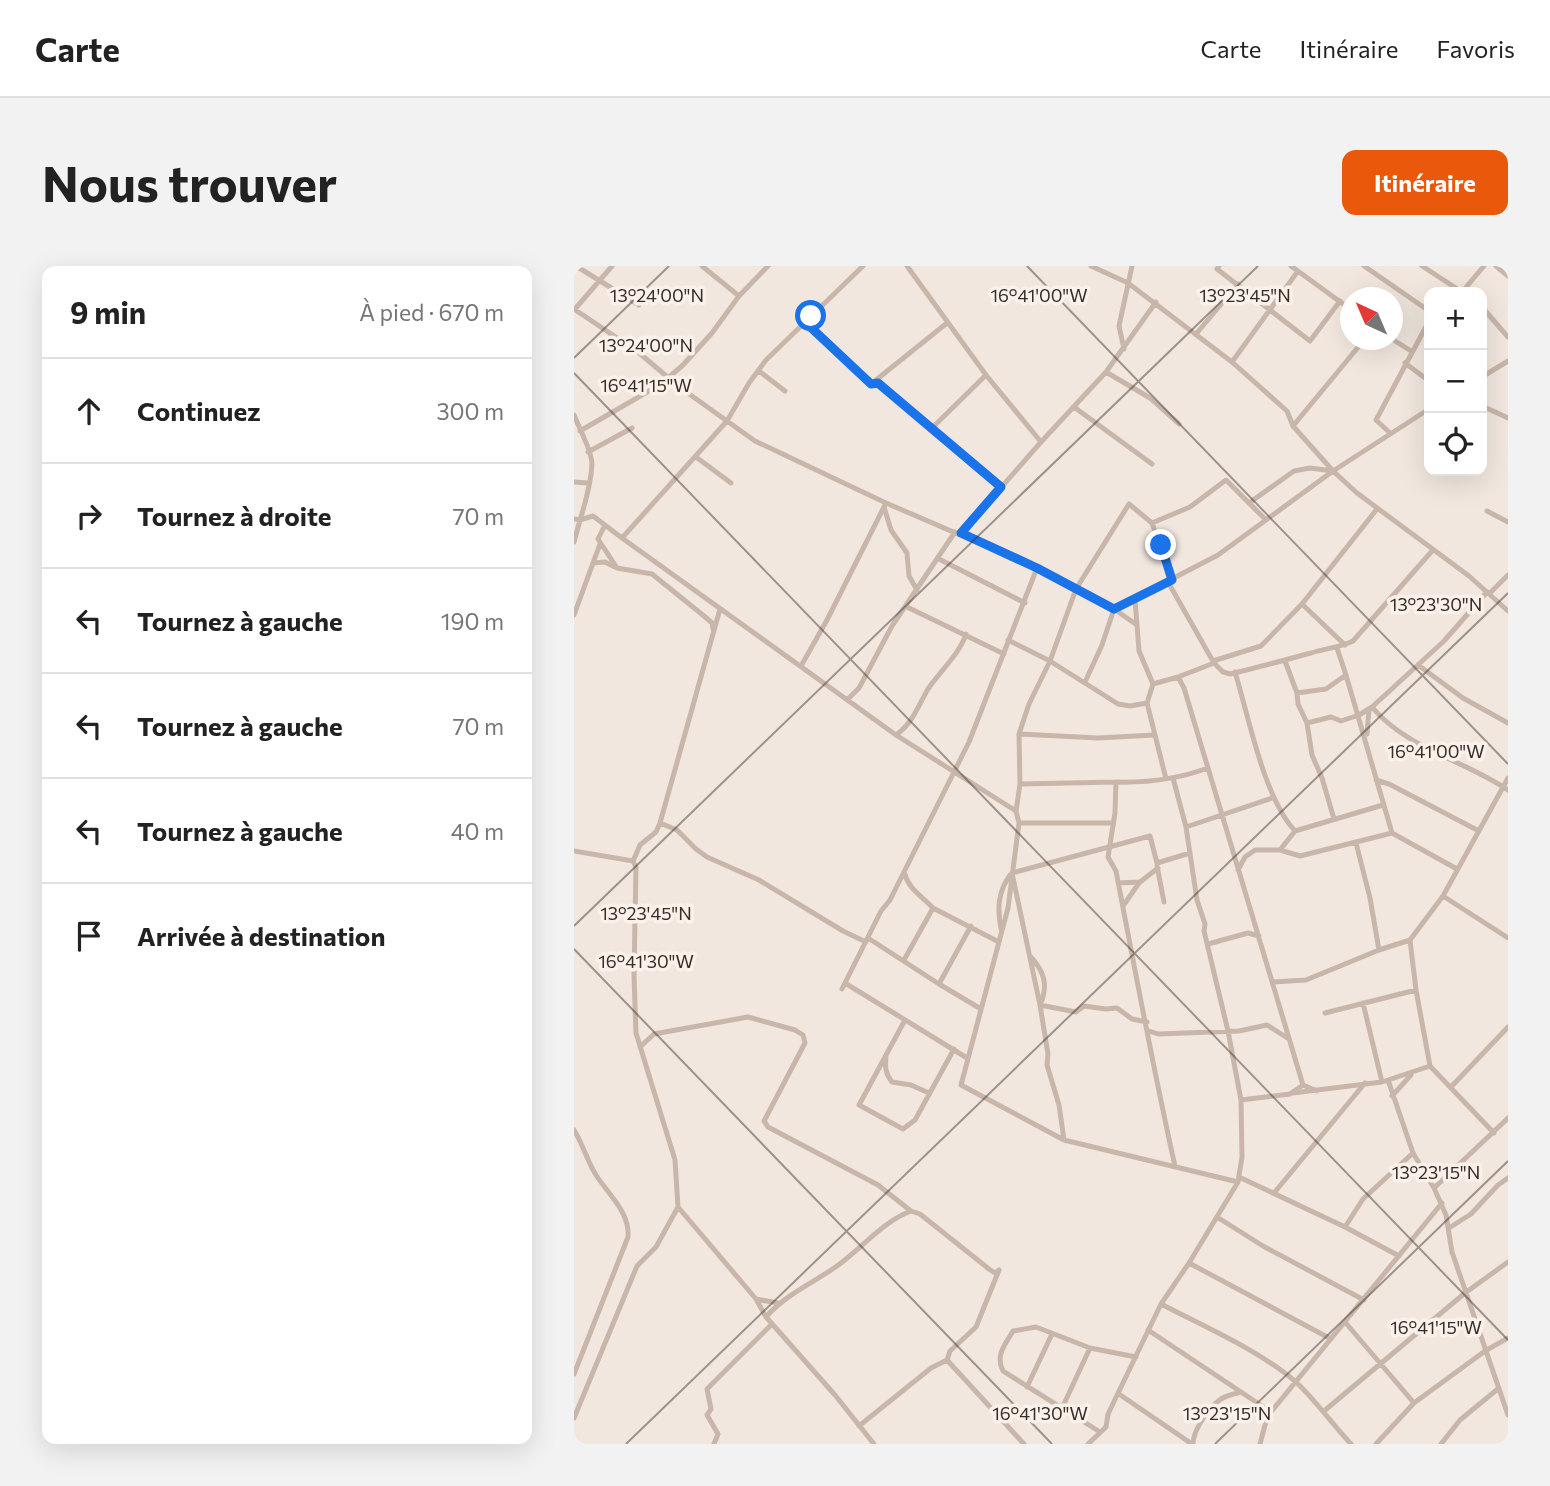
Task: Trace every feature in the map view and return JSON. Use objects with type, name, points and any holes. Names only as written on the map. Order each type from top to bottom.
[{"type":"street","points":[[576,266],[639,305]]},
{"type":"street","points":[[612,266],[574,309],[638,352],[668,379],[727,421],[765,446],[885,505],[1037,568],[1114,609],[1138,625]]},
{"type":"street","points":[[702,266],[739,296]]},
{"type":"street","points":[[580,431],[668,379],[712,333],[739,296],[768,266]]},
{"type":"street","points":[[622,538],[727,421],[759,371],[863,266]]},
{"type":"street","points":[[907,266],[986,375],[1041,442]]},
{"type":"street","points":[[1091,266],[1128,283],[1233,362],[1287,411],[1301,416]]},
{"type":"street","points":[[1124,349],[1119,326],[1132,266]]},
{"type":"street","points":[[1219,266],[1217,269],[1310,341],[1340,301],[1291,266]]},
{"type":"street","points":[[1364,266],[1424,308]]},
{"type":"street","points":[[1422,266],[1454,287]]},
{"type":"street","points":[[1466,287],[1484,266]]},
{"type":"street","points":[[1496,266],[1508,276]]},
{"type":"street","points":[[1233,362],[1298,271]]},
{"type":"street","points":[[1196,334],[1238,284]]},
{"type":"street","points":[[848,699],[859,688],[892,626],[958,533],[1106,372],[1156,303]]},
{"type":"street","points":[[1487,313],[1507,335]]},
{"type":"street","points":[[805,322],[871,384]]},
{"type":"street","points":[[871,384],[947,323]]},
{"type":"street","points":[[1390,433],[1376,420],[1424,329]]},
{"type":"street","points":[[1403,346],[1411,351]]},
{"type":"street","points":[[1293,426],[1356,350]]},
{"type":"street","points":[[1487,374],[1508,361]]},
{"type":"street","points":[[1405,363],[1424,378]]},
{"type":"street","points":[[759,371],[785,391]]},
{"type":"street","points":[[1106,372],[1150,398],[1179,424]]},
{"type":"street","points":[[932,428],[986,375]]},
{"type":"street","points":[[871,384],[878,383],[1001,487]]},
{"type":"street","points":[[1074,407],[1152,464]]},
{"type":"street","points":[[1487,408],[1508,418]]},
{"type":"street","points":[[1287,411],[1293,426],[1332,471],[1377,509],[1469,576],[1508,611]]},
{"type":"street","points":[[1085,682],[1102,645],[1114,609],[1218,555],[1332,471],[1424,412]]},
{"type":"street","points":[[574,415],[592,462],[588,482],[590,491],[577,519],[574,542]]},
{"type":"street","points":[[588,452],[632,428]]},
{"type":"street","points":[[696,457],[731,483]]},
{"type":"street","points":[[1249,503],[1294,471],[1310,468],[1332,471]]},
{"type":"street","points":[[1152,523],[1190,507],[1227,480],[1266,520]]},
{"type":"street","points":[[574,482],[588,482]]},
{"type":"street","points":[[1399,1256],[1274,1193],[1239,1180],[1064,1140],[961,1085],[1008,908],[1018,823],[1016,811],[1020,784],[1019,734],[1029,704],[1050,661],[1076,589],[1129,504],[1152,523],[1170,581],[1213,662],[1223,672],[1285,661],[1337,648],[1353,641],[1432,551]]},
{"type":"street","points":[[885,505],[891,530],[907,553],[909,576],[917,590]]},
{"type":"street","points":[[801,666],[885,505]]},
{"type":"street","points":[[1153,684],[1261,646],[1302,604],[1377,509]]},
{"type":"street","points":[[1487,511],[1508,522]]},
{"type":"street","points":[[577,519],[593,516],[896,735],[1016,811]]},
{"type":"street","points":[[605,525],[598,535],[600,544],[617,568]]},
{"type":"street","points":[[574,615],[600,544]]},
{"type":"street","points":[[939,559],[1026,603]]},
{"type":"street","points":[[594,563],[605,562],[617,568],[652,574],[712,623],[714,632]]},
{"type":"street","points":[[842,989],[969,742],[1008,640],[1026,603],[1037,568]]},
{"type":"street","points":[[1307,723],[1331,717],[1341,721],[1370,708],[1444,641],[1508,575]]},
{"type":"street","points":[[1088,1444],[1106,1427],[1108,1414],[1161,1304],[1239,1180],[1241,1100],[1198,900],[1186,827],[1154,735],[1147,703],[1153,684],[1139,651],[1135,599]]},
{"type":"street","points":[[1302,604],[1345,645]]},
{"type":"street","points":[[907,607],[1004,653]]},
{"type":"street","points":[[633,861],[640,845],[656,832],[660,824],[693,709],[701,669],[720,609]]},
{"type":"street","points":[[896,735],[914,716],[927,691],[963,644],[966,634]]},
{"type":"street","points":[[1008,640],[1050,661],[1118,704],[1130,706],[1147,703]]},
{"type":"street","points":[[1337,648],[1392,833],[1457,869]]},
{"type":"street","points":[[1285,661],[1297,692],[1298,704],[1307,723],[1312,755],[1334,819]]},
{"type":"street","points":[[1418,665],[1464,698],[1508,723]]},
{"type":"street","points":[[1235,672],[1272,798],[1284,820],[1294,831]]},
{"type":"street","points":[[1297,692],[1326,688],[1346,675]]},
{"type":"street","points":[[1178,677],[1184,688],[1303,1085],[1317,1091]]},
{"type":"street","points":[[1367,745],[1366,723],[1370,708]]},
{"type":"street","points":[[1370,708],[1387,723],[1442,757],[1506,788]]},
{"type":"street","points":[[1019,734],[1098,738],[1154,735]]},
{"type":"street","points":[[1020,784],[1144,783],[1189,775],[1208,768]]},
{"type":"street","points":[[1273,982],[1306,980],[1410,940],[1443,896],[1506,788],[1508,778]]},
{"type":"street","points":[[1377,780],[1479,831]]},
{"type":"street","points":[[1116,782],[1115,813],[1108,856],[1116,871],[1149,1031],[1154,1072],[1175,1166]]},
{"type":"street","points":[[1186,827],[1272,798]]},
{"type":"street","points":[[1280,850],[1294,831],[1383,805]]},
{"type":"street","points":[[1018,823],[1112,823]]},
{"type":"street","points":[[660,824],[677,830],[707,857],[759,880],[843,931],[867,940],[904,960],[981,1009]]},
{"type":"street","points":[[1238,870],[1245,857],[1255,850],[1280,850],[1300,856],[1392,833]]},
{"type":"street","points":[[1002,932],[997,909],[1004,884],[1012,873],[1150,836],[1164,902]]},
{"type":"street","points":[[1356,843],[1370,898],[1379,950]]},
{"type":"street","points":[[574,851],[633,861]]},
{"type":"street","points":[[1123,906],[1140,882],[1157,865],[1190,853]]},
{"type":"street","points":[[574,1418],[638,1266],[656,1247],[678,1207],[675,1160],[636,1034],[636,867],[633,861]]},
{"type":"street","points":[[903,871],[906,882],[914,892],[933,908],[999,942]]},
{"type":"street","points":[[1012,873],[1040,1005],[1048,1054],[1047,1065],[1059,1105],[1064,1140]]},
{"type":"street","points":[[1118,883],[1140,882]]},
{"type":"street","points":[[1443,896],[1508,937]]},
{"type":"street","points":[[904,960],[933,908]]},
{"type":"street","points":[[1008,908],[1021,911]]},
{"type":"street","points":[[1248,933],[1255,925]]},
{"type":"street","points":[[939,984],[971,926]]},
{"type":"street","points":[[1208,944],[1248,933],[1259,936]]},
{"type":"street","points":[[1410,940],[1430,1066],[1494,1133]]},
{"type":"street","points":[[1030,956],[1044,974],[1044,996],[1040,1005]]},
{"type":"street","points":[[845,983],[967,1058]]},
{"type":"street","points":[[1325,1013],[1416,990]]},
{"type":"street","points":[[1363,1003],[1385,1081],[1410,1139],[1413,1153],[1441,1203],[1449,1228],[1452,1252],[1508,1415]]},
{"type":"street","points":[[1040,1005],[1076,1012],[1084,1006],[1117,1008],[1132,1019],[1147,1022]]},
{"type":"street","points":[[640,1047],[654,1034],[748,1017],[795,1030],[803,1035],[805,1043],[764,1121],[768,1127],[878,1185],[911,1211],[920,1214],[989,1269],[995,1273],[999,1270],[976,1327],[950,1351],[947,1360],[931,1368],[859,1426]]},
{"type":"street","points":[[905,1020],[859,1105],[903,1129],[915,1120],[954,1049]]},
{"type":"street","points":[[1149,1031],[1158,1034],[1228,1031],[1267,1025],[1289,1039]]},
{"type":"street","points":[[1451,1087],[1508,1027]]},
{"type":"street","points":[[887,1053],[885,1067],[892,1082],[911,1085],[929,1093]]},
{"type":"street","points":[[1241,1100],[1385,1081],[1430,1066]]},
{"type":"street","points":[[1392,1096],[1412,1073]]},
{"type":"street","points":[[1274,1193],[1366,1083]]},
{"type":"street","points":[[1290,1094],[1303,1085]]},
{"type":"street","points":[[1434,1188],[1506,1121]]},
{"type":"street","points":[[1506,1121],[1508,1129]]},
{"type":"street","points":[[574,1130],[596,1174],[619,1206],[629,1227],[628,1237],[574,1374]]},
{"type":"street","points":[[1345,1227],[1363,1199],[1413,1153]]},
{"type":"street","points":[[1449,1228],[1471,1214],[1508,1178]]},
{"type":"street","points":[[1260,1444],[1270,1412],[1441,1203]]},
{"type":"street","points":[[678,1207],[756,1299],[766,1317],[874,1444]]},
{"type":"street","points":[[766,1317],[778,1303],[837,1266],[897,1216],[911,1211]]},
{"type":"street","points":[[1217,1217],[1263,1247],[1364,1300]]},
{"type":"street","points":[[1324,1411],[1378,1363],[1508,1262]]},
{"type":"street","points":[[1189,1263],[1331,1339]]},
{"type":"street","points":[[756,1299],[778,1303]]},
{"type":"street","points":[[1161,1304],[1248,1350],[1294,1381],[1324,1411],[1349,1443]]},
{"type":"street","points":[[1345,1322],[1414,1403]]},
{"type":"street","points":[[725,1444],[707,1415],[711,1409],[707,1389],[772,1324]]},
{"type":"street","points":[[1100,1432],[1063,1406],[1003,1371],[998,1361],[1000,1353],[1013,1331],[1036,1327],[1090,1348],[1136,1357]]},
{"type":"street","points":[[1148,1330],[1270,1412]]},
{"type":"street","points":[[1027,1387],[1052,1334]]},
{"type":"street","points":[[1376,1444],[1414,1403],[1485,1351],[1508,1338]]},
{"type":"street","points":[[1063,1406],[1090,1348]]},
{"type":"street","points":[[947,1360],[1024,1444]]},
{"type":"street","points":[[1441,1444],[1460,1420],[1499,1388]]},
{"type":"street","points":[[1193,1444],[1193,1437],[1200,1424],[1215,1405],[1222,1398],[1238,1393]]},
{"type":"street","points":[[1118,1394],[1193,1444]]},
{"type":"street","points":[[714,1444],[718,1434]]},
{"type":"route","points":[[811,316],[805,322],[871,384],[878,383],[1001,487],[961,533],[1037,568],[1114,609],[1172,580],[1161,545]]}]
